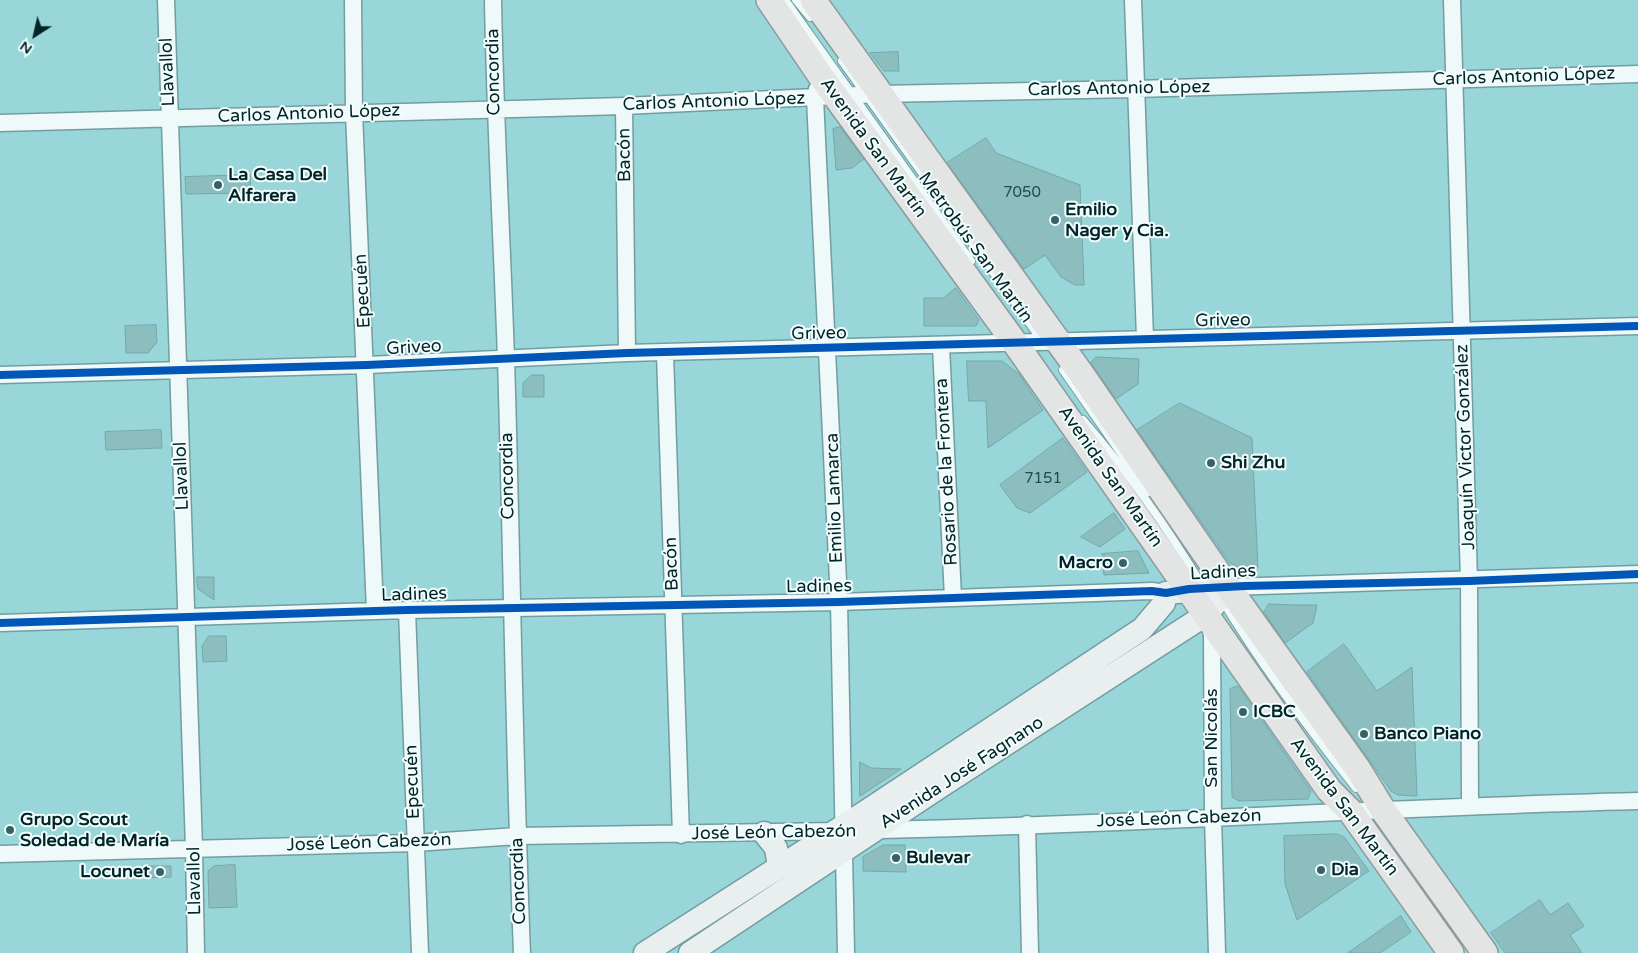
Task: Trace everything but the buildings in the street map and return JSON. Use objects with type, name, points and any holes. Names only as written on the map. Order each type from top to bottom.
[{"type":"main road","name":"Avenida San Martín","points":[[769,0],[845,92],[1038,346],[1205,595],[1329,790],[1351,812],[1450,953]]},
{"type":"main road","name":"Avenida San Martín","points":[[813,0],[845,92],[1038,346],[1205,595],[1358,769],[1383,810],[1485,953]]},
{"type":"street","name":"Llavallol","points":[[166,0],[196,953]]},
{"type":"street","name":"Epecuén","points":[[353,0],[354,113],[367,365],[375,611]]},
{"type":"street","name":"Concordia","points":[[493,0],[495,109],[506,358],[517,836],[522,953]]},
{"type":"street","points":[[1133,0],[1145,338]]},
{"type":"street","name":"Joaquín Victor González","points":[[1452,0],[1470,581],[1470,805]]},
{"type":"street","name":"Carlos Antonio López","points":[[0,123],[624,106],[845,92],[1136,89],[1638,74]]},
{"type":"street","name":"Emilio Lamarca","points":[[845,92],[828,348],[839,602],[842,835],[846,953]]},
{"type":"street","name":"Bacón","points":[[624,106],[627,353]]},
{"type":"street","name":"Griveo","points":[[0,375],[367,365],[627,353],[941,346],[1038,346],[1145,338],[1638,326]]},
{"type":"street","name":"Rosario de la Frontera","points":[[941,346],[953,598]]},
{"type":"street","name":"Bacón","points":[[665,352],[681,835]]},
{"type":"street","name":"Ladines","points":[[0,624],[407,610],[674,603],[839,602],[1152,591],[1205,595],[1638,574]]},
{"type":"street","name":"San Nicolás","points":[[1205,595],[1212,635],[1212,818],[1217,953]]},
{"type":"street","name":"Avenida José Fagnano","points":[[645,953],[779,868],[842,835],[875,830],[1205,595]]},
{"type":"street","name":"Avenida José Fagnano","points":[[690,953],[842,835],[1142,629],[1164,603],[1205,595]]},
{"type":"street","name":"Epecuén","points":[[407,610],[420,953]]},
{"type":"street","name":"José León Cabezón","points":[[875,830],[1212,818],[1470,805],[1638,801]]},
{"type":"street","points":[[1027,824],[1030,953]]},
{"type":"street","points":[[764,833],[776,848],[779,868]]},
{"type":"street","name":"José León Cabezón","points":[[0,854],[415,843],[517,836],[764,833],[842,835]]},
{"type":"lane","name":"Metrobús San Martín","points":[[785,0],[845,92],[974,266]]},
{"type":"lane","points":[[796,0],[817,27]]},
{"type":"lane","name":"Metrobús San Martín","points":[[838,57],[845,92]]},
{"type":"lane","points":[[1078,414],[1118,460],[1172,535],[1205,595],[1313,748]]},
{"type":"lane","points":[[1342,788],[1351,812]]},
{"type":"cycle path","points":[[0,375],[367,365],[627,353],[1638,326]]},
{"type":"cycle path","points":[[0,623],[407,610],[839,602],[1152,591],[1166,593],[1189,589],[1245,586],[1469,581],[1638,574]]},
{"type":"place","name":"La Casa Del Alfarera","points":[[218,185]]},
{"type":"place","name":"Emilio Nager y Cia.","points":[[1055,220]]},
{"type":"place","name":"Shi Zhu","points":[[1211,463]]},
{"type":"place","name":"Macro","points":[[1123,563]]},
{"type":"place","name":"ICBC","points":[[1243,712]]},
{"type":"place","name":"Banco Piano","points":[[1364,734]]},
{"type":"place","name":"Grupo Scout Soledad de María","points":[[10,830]]},
{"type":"place","name":"Bulevar","points":[[896,858]]},
{"type":"place","name":"Dia","points":[[1321,870]]},
{"type":"place","name":"Locunet","points":[[160,872]]}]
